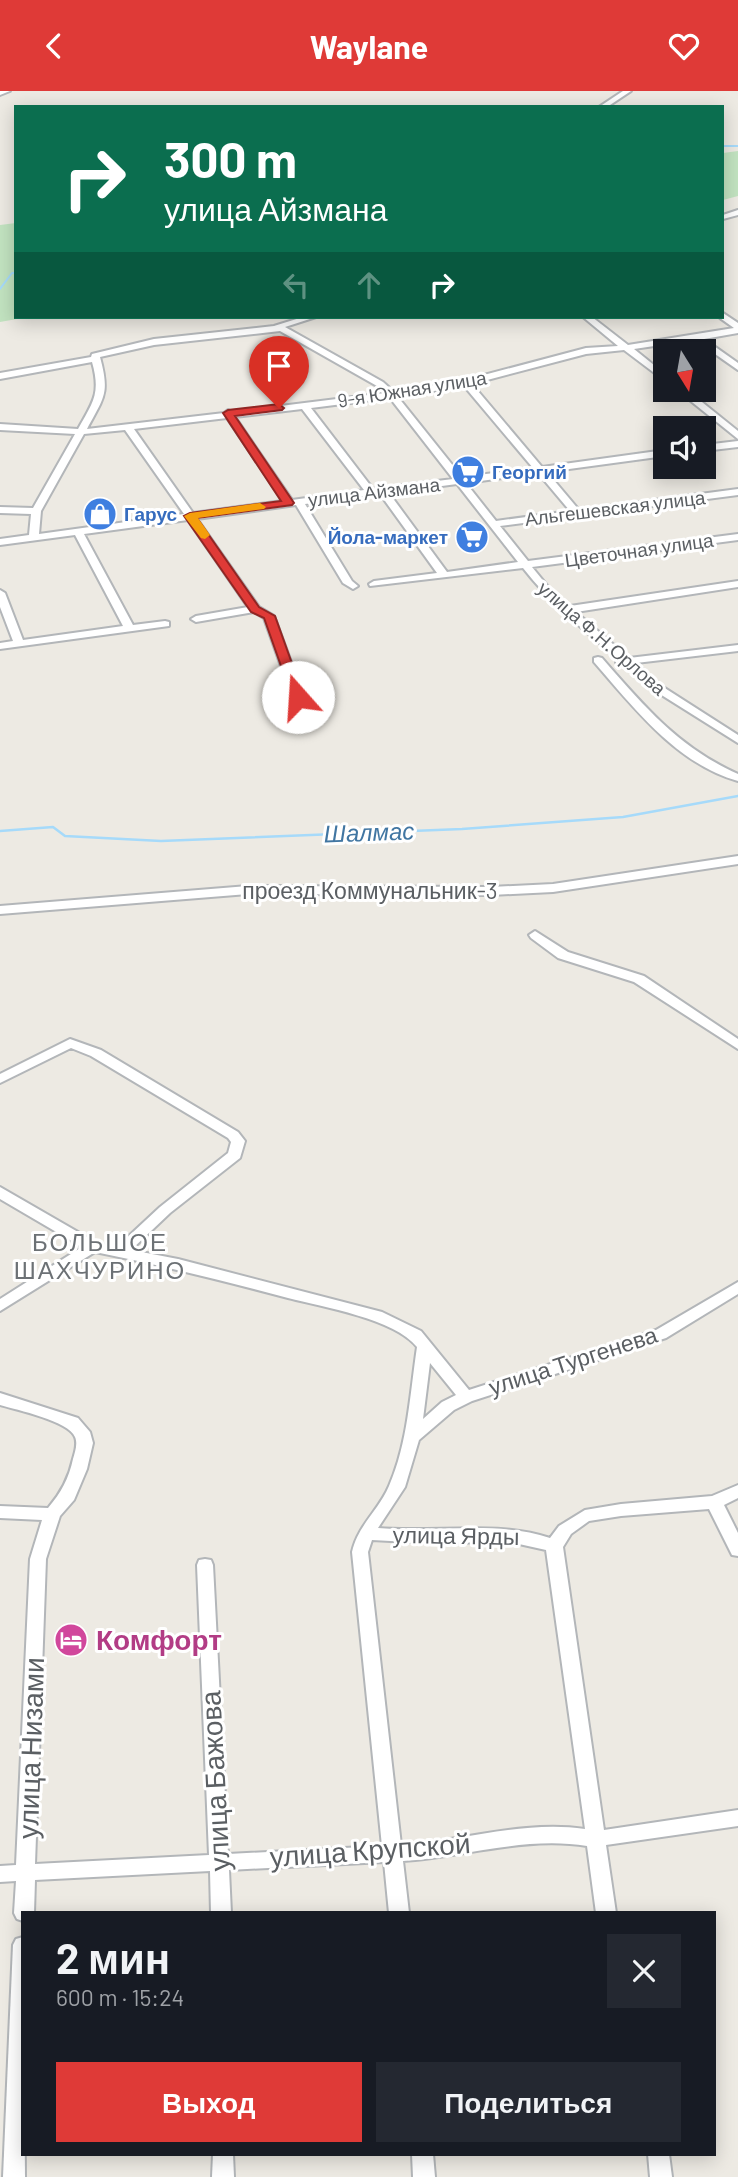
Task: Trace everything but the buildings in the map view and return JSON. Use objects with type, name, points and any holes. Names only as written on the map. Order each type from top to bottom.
[{"type":"street","points":[[0,93],[7,91]]},
{"type":"street","points":[[605,105],[628,91]]},
{"type":"street","points":[[724,317],[738,328]]},
{"type":"street","points":[[0,376],[96,357],[153,342],[279,327],[305,319]]},
{"type":"street","points":[[590,319],[653,369]]},
{"type":"street","points":[[279,327],[380,384],[392,395],[456,480]]},
{"type":"street","name":"9-я Южная улица","points":[[0,427],[80,432],[392,395],[466,383],[586,351],[697,338],[738,328]]},
{"type":"street","points":[[697,338],[738,367]]},
{"type":"street","points":[[34,537],[36,511],[103,390],[96,357]]},
{"type":"street","points":[[466,383],[577,513]]},
{"type":"street","points":[[697,403],[738,436]]},
{"type":"street","points":[[304,405],[370,492]]},
{"type":"street","points":[[228,413],[294,502],[348,583],[353,586]]},
{"type":"street","points":[[128,428],[255,609],[269,616],[298,697]]},
{"type":"street","points":[[716,447],[738,444]]},
{"type":"street","name":"улица Айзмана","points":[[0,542],[653,455]]},
{"type":"street","name":"улица Ф.Н.Орлова","points":[[456,480],[492,524],[519,566],[613,660],[738,740]]},
{"type":"street","name":"улица Ф.Н.Орлова","points":[[456,480],[519,566],[556,611],[675,708],[738,747]]},
{"type":"street","points":[[383,491],[444,575]]},
{"type":"street","name":"Альгешевская улица","points":[[492,524],[738,492]]},
{"type":"street","points":[[0,510],[36,511]]},
{"type":"street","points":[[78,532],[129,628]]},
{"type":"street","name":"Цветочная улица","points":[[374,584],[738,537]]},
{"type":"street","points":[[565,610],[738,584]]},
{"type":"street","points":[[0,593],[19,643]]},
{"type":"street","points":[[196,619],[255,609]]},
{"type":"street","points":[[0,646],[165,624]]},
{"type":"street","points":[[738,648],[613,660],[642,710],[679,744],[716,768],[738,778]]},
{"type":"street","name":"проезд Коммунальник-3","points":[[0,910],[248,890],[491,891],[553,888],[738,860]]},
{"type":"street","points":[[535,935],[563,955],[580,963],[639,979],[738,1045]]},
{"type":"street","points":[[0,1079],[70,1042],[96,1053],[233,1135],[238,1141],[235,1155],[165,1210],[120,1252]]},
{"type":"street","points":[[0,1192],[93,1247],[178,1264],[377,1316],[416,1335],[466,1397]]},
{"type":"street","points":[[0,1306],[93,1247]]},
{"type":"street","name":"улица Тургенева","points":[[411,1438],[448,1406],[466,1397],[661,1334],[738,1287]]},
{"type":"street","points":[[399,1911],[360,1552],[367,1533],[396,1489],[411,1438],[425,1344]]},
{"type":"street","name":"улица Низами","points":[[0,1399],[72,1422],[82,1431],[85,1443],[79,1469],[68,1496],[52,1514],[38,1559],[24,1911]]},
{"type":"street","points":[[606,1911],[554,1546],[565,1530],[585,1516],[714,1502],[738,1492]]},
{"type":"street","points":[[714,1502],[738,1550]]},
{"type":"street","points":[[0,1512],[52,1514]]},
{"type":"street","name":"улица Ярды","points":[[367,1533],[436,1537],[510,1534],[530,1536],[554,1546]]},
{"type":"street","name":"улица Бажова","points":[[205,1565],[220,1860],[220,1911]]},
{"type":"street","name":"улица Крупской","points":[[0,1874],[436,1850],[534,1835],[564,1834],[595,1839],[738,1818]]},
{"type":"street","points":[[13,2177],[21,1991]]},
{"type":"street","points":[[223,2156],[223,2177]]},
{"type":"street","points":[[422,2156],[424,2177]]},
{"type":"street","points":[[659,2156],[661,2177]]},
{"type":"green space","points":[[738,151],[738,196],[724,200],[724,153]]},
{"type":"green space","points":[[14,223],[14,319],[17,319],[0,322],[0,225]]},
{"type":"waterway","points":[[724,146],[738,146]]},
{"type":"waterway","points":[[0,289],[14,273]]},
{"type":"waterway","name":"Шалмас","points":[[0,831],[53,827],[65,836],[161,841],[462,829],[623,817],[738,796]]},
{"type":"slow traffic","points":[[205,535],[190,516],[260,507]]},
{"type":"place","name":"Георгий","points":[[468,472]]},
{"type":"place","name":"Гарус","points":[[100,514]]},
{"type":"place","name":"Йола-маркет","points":[[472,537]]},
{"type":"place","name":"Комфорт","points":[[71,1640]]},
{"type":"district","name":"БОЛЬШОЕ ШАХЧУРИНО","points":[[100,1257]]},
{"type":"route","points":[[279,408],[228,413],[289,503],[190,516],[255,609],[269,616],[298,697]]}]
